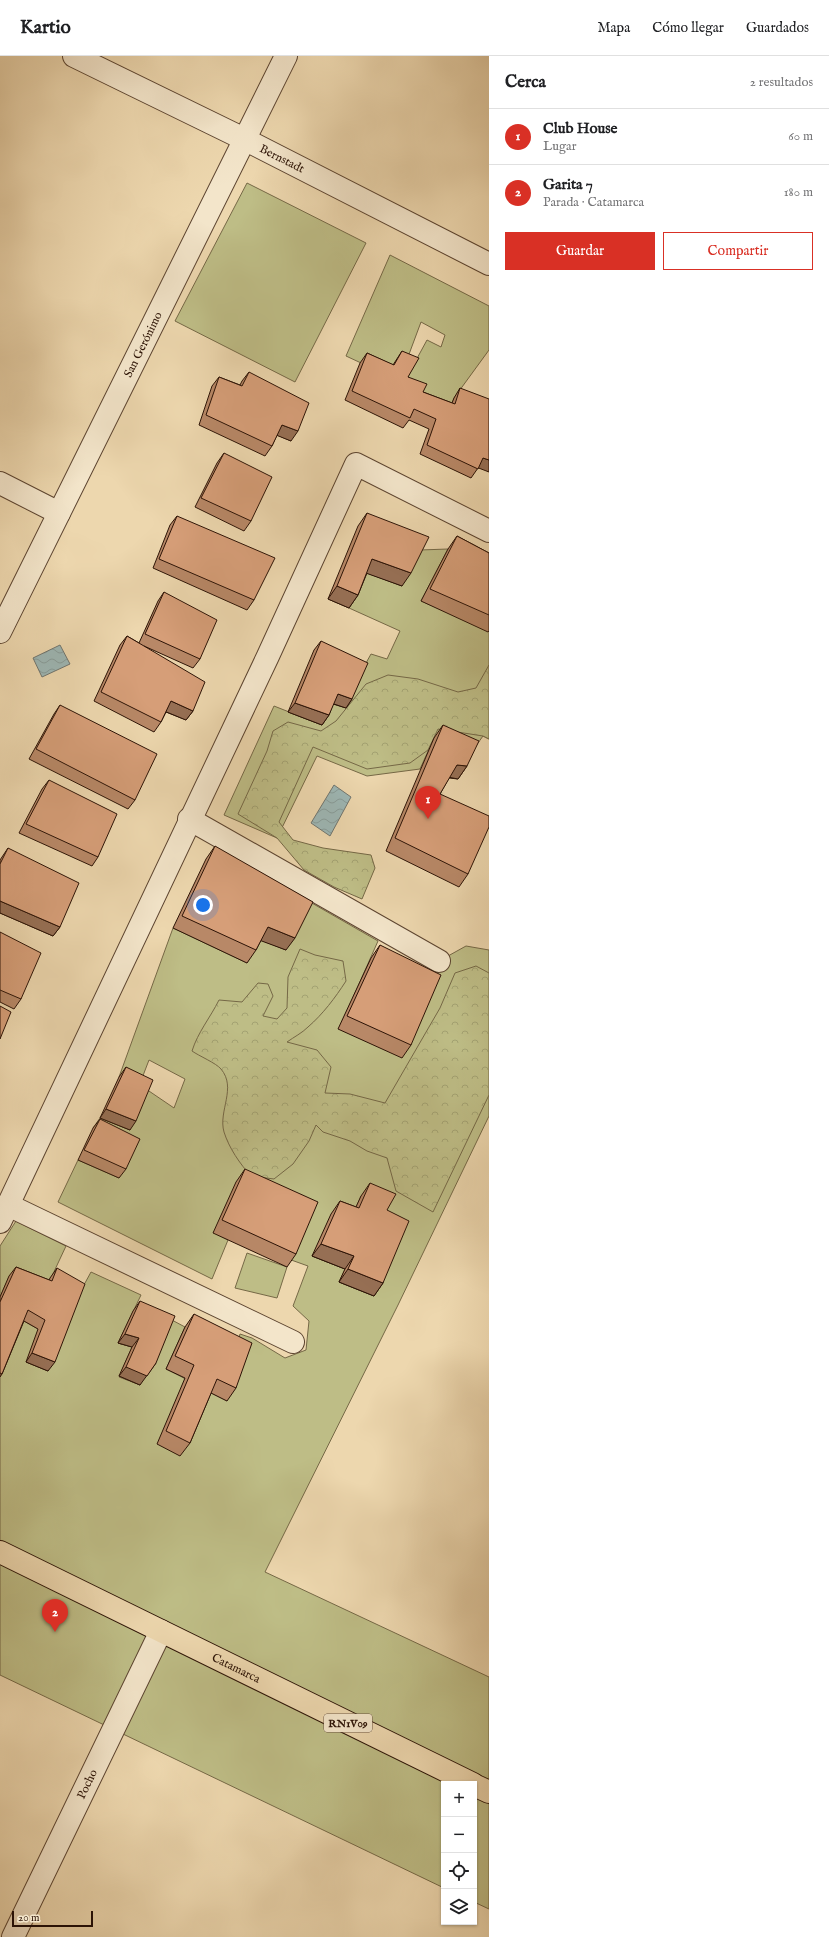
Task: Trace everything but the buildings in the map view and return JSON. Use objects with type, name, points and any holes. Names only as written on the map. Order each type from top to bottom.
[{"type":"main road","name":"Catamarca","points":[[0,1552],[467,1781]]},
{"type":"main road","name":"Catamarca","points":[[477,1786],[489,1792]]},
{"type":"street","name":"Bernstadt","points":[[74,56],[244,139],[489,264]]},
{"type":"street","name":"San Gerónimo","points":[[0,632],[286,56]]},
{"type":"street","points":[[293,1342],[4,1213],[189,819],[268,656],[356,464],[489,531]]},
{"type":"street","points":[[0,483],[60,513]]},
{"type":"street","points":[[189,819],[439,962]]},
{"type":"street","name":"Pocho","points":[[13,1937],[161,1631]]},
{"type":"green space","points":[[247,183],[366,243],[295,382],[175,321]]},
{"type":"green space","points":[[390,255],[489,306],[489,350],[454,398],[448,414],[402,386],[427,340],[441,347],[445,335],[421,322],[405,365],[387,375],[346,356]]},
{"type":"green space","points":[[448,549],[421,601],[489,630],[489,739],[483,736],[470,754],[434,738],[420,769],[367,776],[317,756],[277,838],[224,815],[274,706],[322,725],[331,703],[361,672],[371,654],[387,659],[400,631],[349,608],[363,572],[420,550]]},
{"type":"green space","points":[[489,665],[489,739],[483,736],[438,729],[428,750],[410,763],[367,769],[313,747],[279,822],[293,840],[323,848],[371,855],[375,868],[362,899],[334,887],[304,870],[277,838],[238,814],[267,751],[273,731],[288,722],[321,731],[336,721],[366,684],[388,675],[418,679],[458,692],[476,688]]},
{"type":"green space","points":[[310,902],[378,941],[339,1029],[432,988],[439,961],[466,946],[489,950],[489,1116],[398,1305],[265,1572],[489,1677],[489,1909],[477,1903],[477,1781],[441,1781],[441,1887],[0,1675],[0,1372],[22,1320],[38,1329],[79,1294],[91,1272],[141,1295],[118,1343],[132,1347],[119,1377],[140,1385],[170,1319],[185,1327],[166,1369],[227,1401],[235,1352],[240,1334],[252,1338],[285,1358],[306,1350],[309,1321],[293,1306],[308,1266],[213,1232],[228,1240],[212,1279],[58,1202],[78,1160],[119,1178],[134,1148],[93,1128],[100,1118],[146,1089],[174,1108],[185,1079],[149,1060],[139,1086],[119,1077],[173,928],[247,963],[259,940]],"holes":[[[361,1196],[374,1296],[339,1282],[345,1269],[312,1256],[350,1221]]]},
{"type":"green space","points":[[300,949],[315,955],[343,961],[346,981],[319,1017],[287,1042],[317,1050],[331,1067],[325,1093],[350,1094],[385,1103],[440,1008],[455,973],[476,966],[489,973],[489,1095],[433,1212],[396,1191],[387,1158],[367,1151],[350,1141],[323,1132],[316,1125],[309,1141],[293,1164],[274,1179],[251,1176],[232,1150],[224,1132],[223,1124],[227,1092],[225,1076],[219,1067],[192,1051],[201,1031],[219,1000],[242,1002],[258,983],[268,984],[273,996],[263,1016],[277,1019],[287,1008],[288,977]]},
{"type":"green space","points":[[16,1221],[66,1246],[45,1291],[9,1277],[0,1297],[0,1246]]},
{"type":"green space","points":[[247,1253],[287,1267],[277,1298],[235,1288]]},
{"type":"water","points":[[60,645],[70,664],[42,677],[33,658]]},
{"type":"water","points":[[334,785],[351,797],[330,836],[311,823]]},
{"type":"place","name":"Club House","points":[[428,819]]},
{"type":"place","name":"Garita 7","points":[[55,1632]]}]
